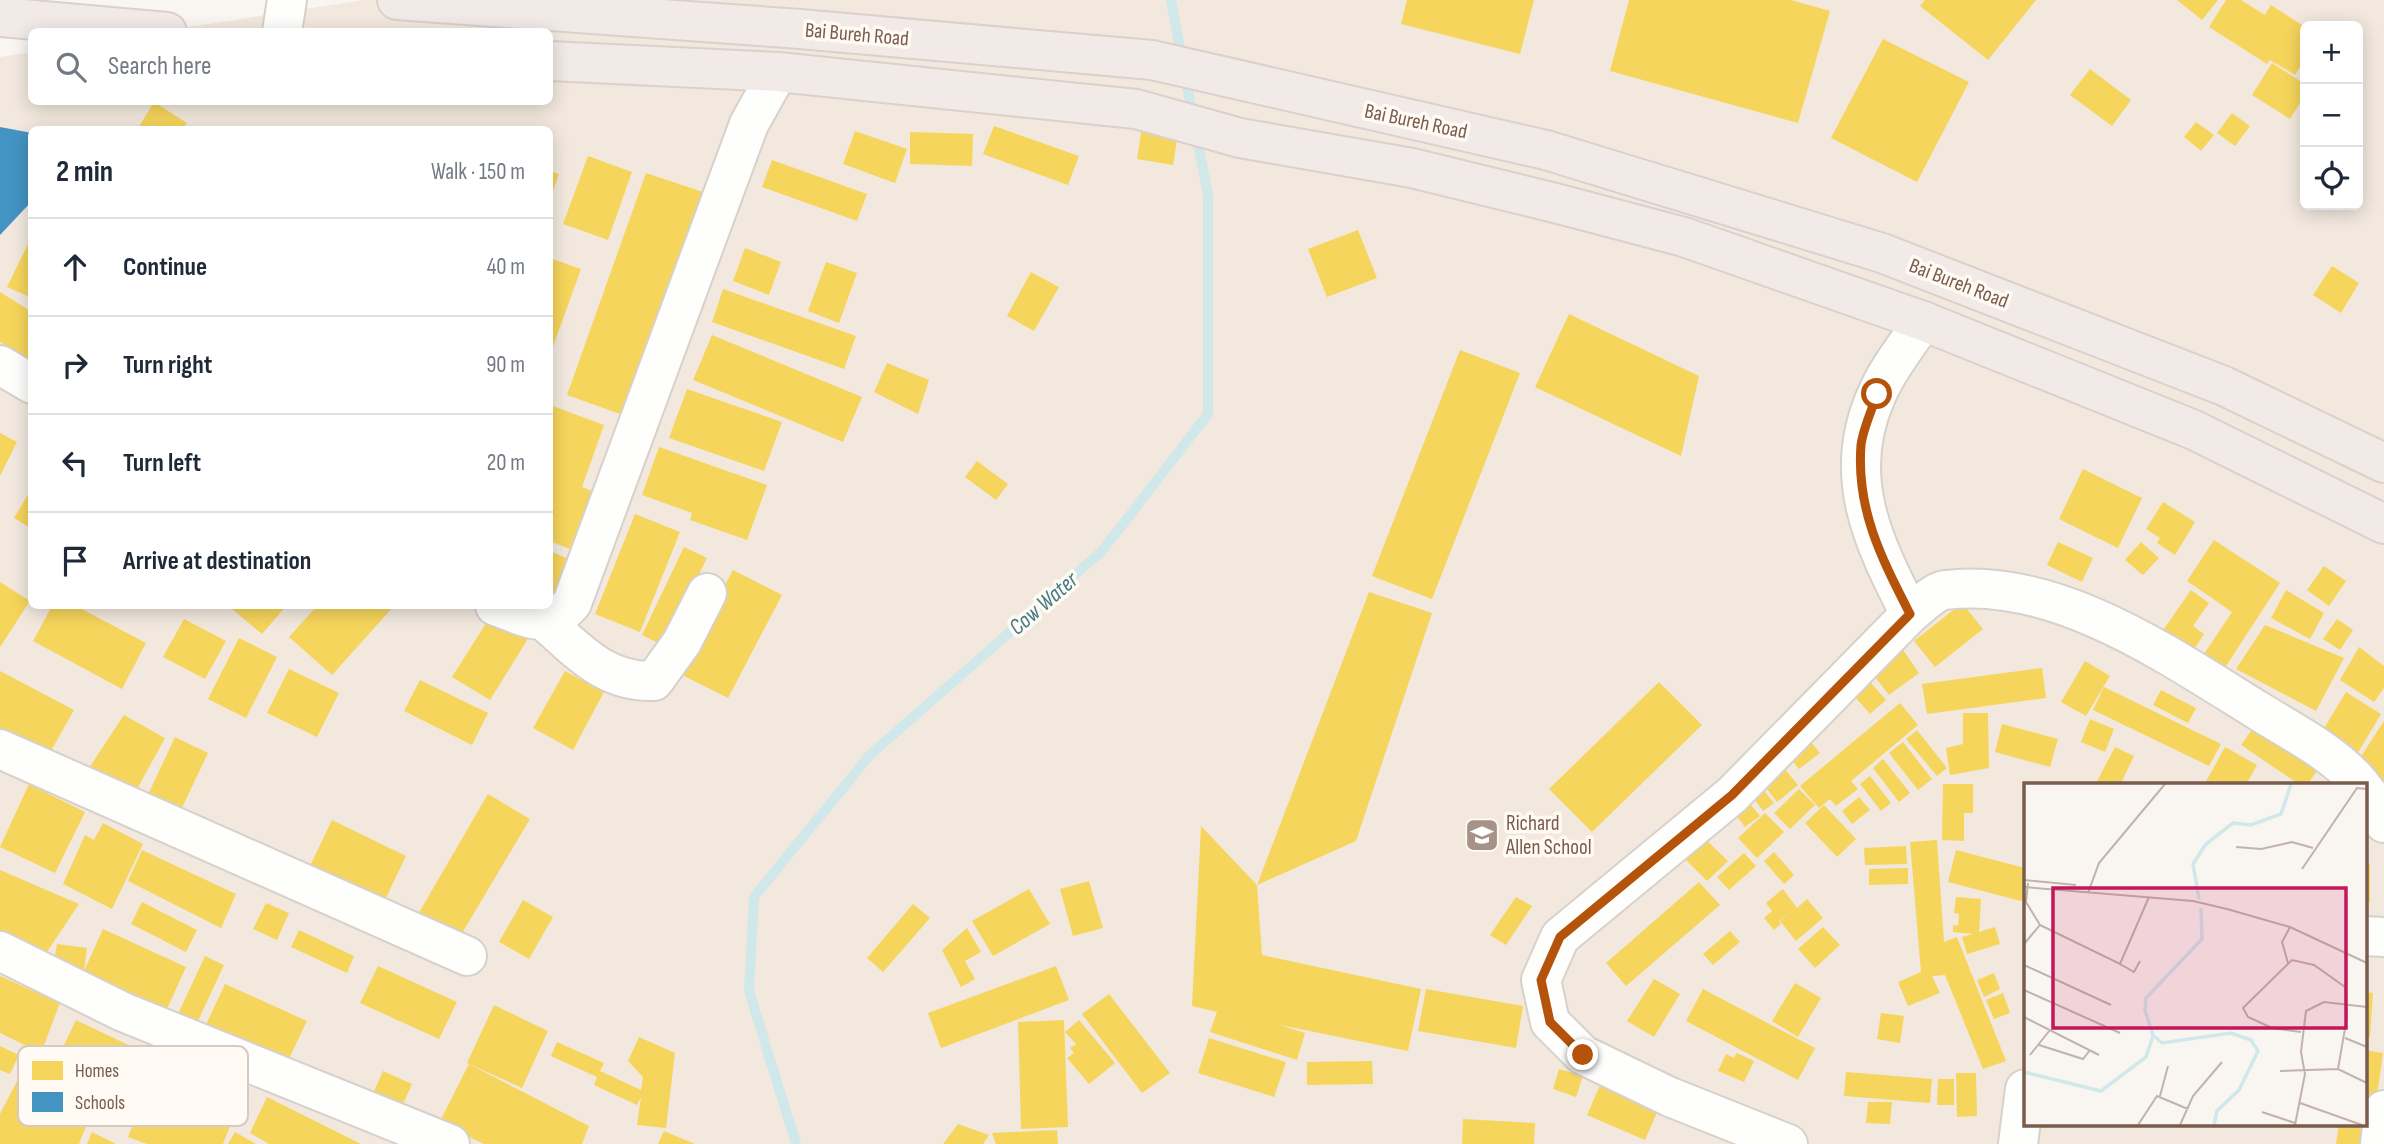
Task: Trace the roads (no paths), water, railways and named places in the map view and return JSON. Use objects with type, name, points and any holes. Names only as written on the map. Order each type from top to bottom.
[{"type":"highway","name":"Bai Bureh Road","points":[[397,0],[800,29],[1152,60],[1546,150],[1882,253],[2224,386],[2384,463]]},
{"type":"highway","points":[[0,17],[122,28]]},
{"type":"highway","points":[[553,61],[778,72],[1136,109],[1240,138],[1412,168],[1671,234],[1923,321],[2194,430],[2384,524]]},
{"type":"street","points":[[283,28],[287,0]]},
{"type":"street","points":[[558,612],[748,124],[778,72]]},
{"type":"street","points":[[1910,614],[1874,544],[1861,484],[1861,443],[1877,394],[1923,321]]},
{"type":"street","points":[[0,365],[28,382]]},
{"type":"street","points":[[1788,1144],[1670,1097],[1583,1055],[1550,1022],[1541,980],[1560,937],[1732,795],[1910,614],[1941,590],[2003,590],[2063,606],[2123,630],[2305,740],[2352,774],[2359,783]]},
{"type":"street","points":[[526,609],[558,612],[603,671],[632,682],[654,681],[682,642],[707,593]]},
{"type":"street","points":[[0,749],[467,956]]},
{"type":"street","points":[[2366,791],[2378,808],[2384,823]]},
{"type":"street","points":[[2366,936],[2384,937]]},
{"type":"street","points":[[0,951],[123,1012],[207,1046]]},
{"type":"street","points":[[248,1062],[450,1144]]},
{"type":"street","points":[[2018,1144],[2024,1097]]},
{"type":"street","points":[[2380,1144],[2384,1110]]},
{"type":"waterway","name":"Cow Water","points":[[1171,0],[1182,59]]},
{"type":"waterway","name":"Cow Water","points":[[1185,75],[1193,118]]},
{"type":"waterway","name":"Cow Water","points":[[796,1144],[749,991],[754,897],[870,755],[1102,551],[1208,414],[1208,195],[1196,134]]},
{"type":"place","name":"Richard Allen School","points":[[1482,835]]}]
